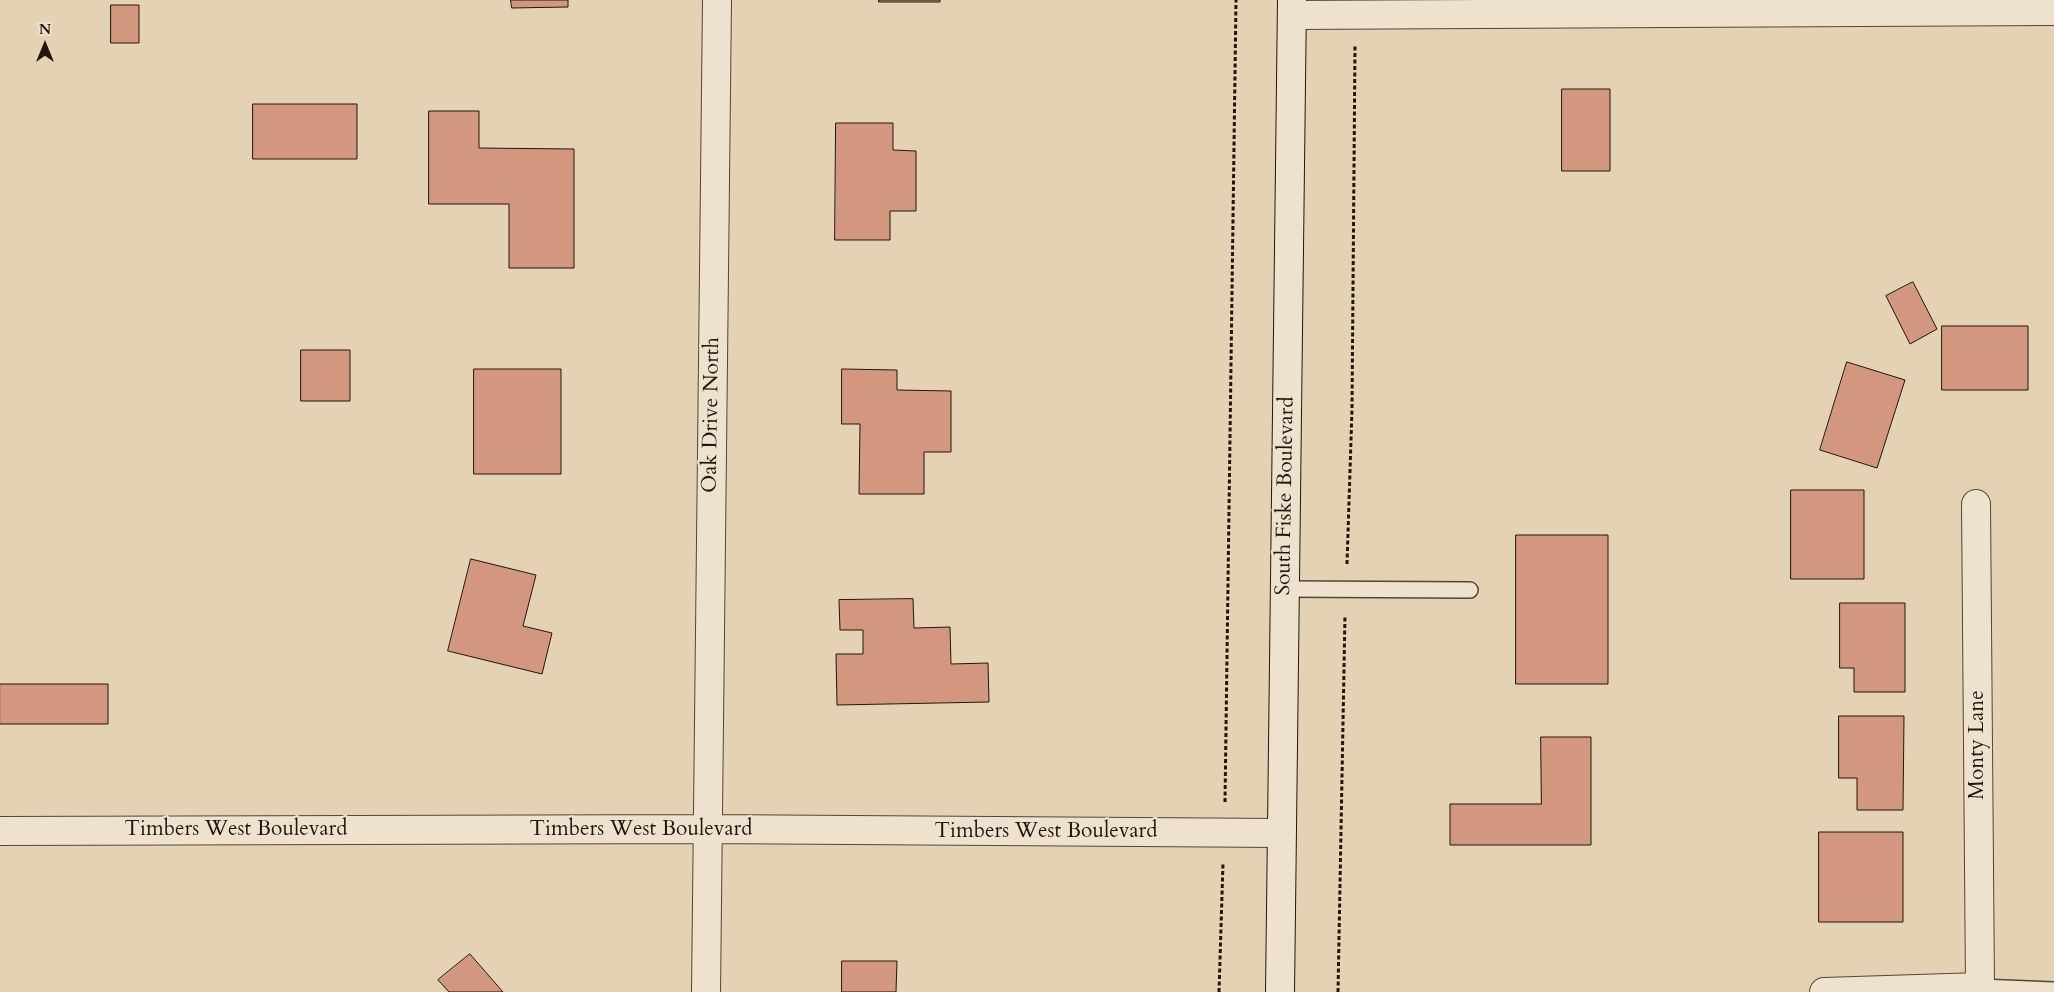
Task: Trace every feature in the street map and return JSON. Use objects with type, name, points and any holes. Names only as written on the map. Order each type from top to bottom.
[{"type":"street","name":"Oak Drive North","points":[[706,992],[717,0]]},
{"type":"street","points":[[1292,8],[1355,14],[2054,11]]},
{"type":"street","name":"South Fiske Boulevard","points":[[1280,992],[1292,8]]},
{"type":"street","name":"Monty Lane","points":[[1976,504],[1980,987]]},
{"type":"street","name":"Timbers West Boulevard","points":[[0,831],[708,829],[1281,833]]},
{"type":"street","points":[[1824,992],[1980,987]]},
{"type":"lane","points":[[1285,589],[1470,590]]},
{"type":"lane","points":[[1980,987],[2054,990]]},
{"type":"path","points":[[1219,992],[1227,769],[1236,0]]},
{"type":"path","points":[[1338,992],[1346,588],[1352,409],[1355,14]]},
{"type":"building","points":[[511,0],[568,0],[568,7],[512,8]]},
{"type":"building","points":[[879,0],[940,0],[940,2],[879,2]]},
{"type":"building","points":[[111,5],[139,5],[139,43],[111,43]]},
{"type":"building","points":[[1562,89],[1610,89],[1610,171],[1562,171]]},
{"type":"building","points":[[253,104],[357,104],[357,159],[253,159]]},
{"type":"building","points":[[429,111],[479,111],[479,148],[574,149],[574,268],[509,268],[509,204],[429,204]]},
{"type":"building","points":[[836,123],[893,123],[893,150],[916,151],[916,211],[890,211],[890,240],[835,240]]},
{"type":"building","points":[[1913,282],[1937,329],[1910,344],[1886,296]]},
{"type":"building","points":[[1942,326],[2028,326],[2028,390],[1942,390]]},
{"type":"building","points":[[301,350],[350,350],[350,401],[301,401]]},
{"type":"building","points":[[1847,362],[1905,380],[1877,468],[1820,450]]},
{"type":"building","points":[[474,369],[561,369],[561,474],[474,474]]},
{"type":"building","points":[[842,369],[897,370],[897,390],[951,391],[951,452],[924,452],[924,494],[859,494],[860,424],[842,424]]},
{"type":"building","points":[[1791,490],[1864,490],[1864,579],[1791,579]]},
{"type":"building","points":[[1516,535],[1608,535],[1608,684],[1516,684]]},
{"type":"building","points":[[471,559],[536,575],[523,626],[552,633],[542,674],[448,651]]},
{"type":"building","points":[[913,599],[914,628],[950,627],[951,664],[988,663],[989,702],[837,705],[836,654],[863,654],[863,630],[840,630],[839,600]]},
{"type":"building","points":[[1840,603],[1905,603],[1905,692],[1854,692],[1854,668],[1840,668]]},
{"type":"building","points":[[0,684],[108,684],[108,724],[0,724]]},
{"type":"building","points":[[1839,716],[1904,716],[1903,810],[1857,810],[1857,778],[1839,778]]},
{"type":"building","points":[[1541,737],[1591,737],[1591,845],[1450,845],[1450,804],[1541,804]]},
{"type":"building","points":[[1819,832],[1903,832],[1903,922],[1819,922]]},
{"type":"building","points":[[470,954],[503,992],[449,992],[438,980]]},
{"type":"building","points":[[842,961],[897,961],[896,992],[842,992]]}]
